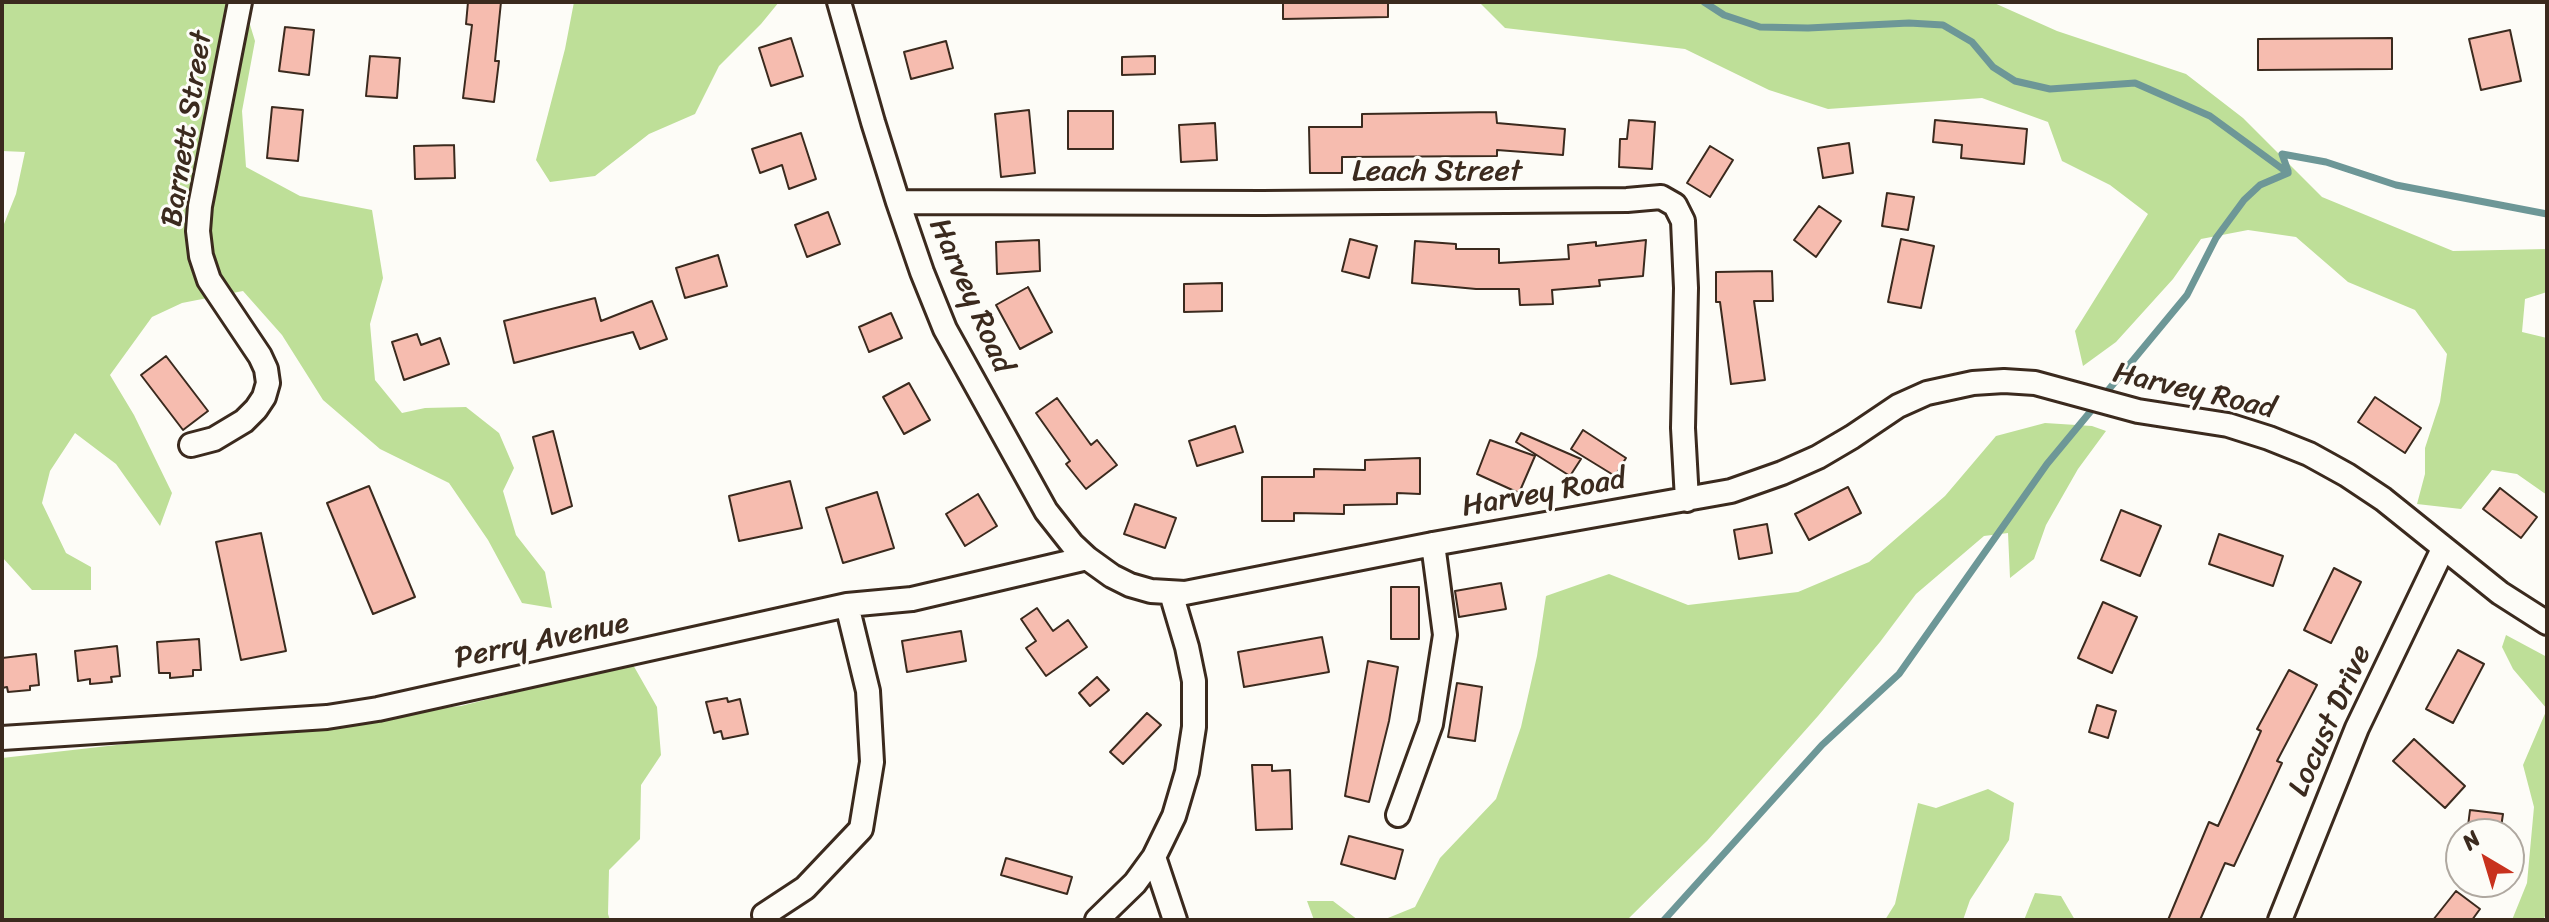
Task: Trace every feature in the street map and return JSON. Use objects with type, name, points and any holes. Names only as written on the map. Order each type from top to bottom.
[{"type":"street","name":"Barnett Street","points":[[191,445],[214,439],[244,421],[264,397],[268,383],[260,356],[209,280],[201,256],[198,231],[200,206],[240,2]]},
{"type":"street","name":"Harvey Road","points":[[839,2],[898,202],[945,329],[1058,528],[1087,558],[1130,585],[1151,591],[1185,593],[1433,544],[1731,491],[1818,457],[1898,406],[1942,388],[2004,381],[2035,383],[2117,407],[2228,425],[2309,454],[2383,499],[2500,593],[2547,623]]},
{"type":"street","name":"Leach Street","points":[[898,202],[1342,203],[1661,197],[1675,205],[1683,221],[1686,288],[1683,428],[1687,500]]},
{"type":"street","points":[[1398,815],[1431,724],[1445,635],[1433,544]]},
{"type":"street","name":"Locust Drive","points":[[2280,920],[2357,728],[2443,549]]},
{"type":"street","name":"Perry Avenue","points":[[2,738],[327,717],[378,709],[847,605],[912,599],[1087,558]]},
{"type":"street","points":[[1097,920],[1135,883],[1154,857],[1174,816],[1187,772],[1194,727],[1194,681],[1171,593]]},
{"type":"street","points":[[764,915],[805,888],[861,829],[872,762],[868,691],[847,605]]},
{"type":"street","points":[[1154,857],[1175,920]]},
{"type":"green space","points":[[2,2],[243,2],[255,41],[242,111],[246,167],[300,196],[372,210],[383,278],[370,324],[375,380],[402,413],[425,408],[466,407],[499,433],[514,468],[503,491],[516,535],[545,572],[552,608],[522,603],[488,540],[449,483],[380,449],[323,400],[282,335],[243,291],[182,303],[152,317],[110,375],[134,415],[172,493],[160,526],[116,464],[75,433],[50,471],[42,503],[66,553],[91,567],[91,590],[32,590],[2,557],[2,229],[16,194],[25,152],[2,151]]},
{"type":"green space","points":[[574,2],[779,2],[719,66],[695,114],[649,134],[595,176],[550,182],[536,160]]},
{"type":"green space","points":[[1479,2],[1992,2],[2057,31],[2186,74],[2243,118],[2322,197],[2453,251],[2547,249],[2547,292],[2525,299],[2522,332],[2547,338],[2547,495],[2517,474],[2492,470],[2461,509],[2417,504],[2425,474],[2425,448],[2440,402],[2447,354],[2415,310],[2348,282],[2296,237],[2248,230],[2201,239],[2173,279],[2116,342],[2083,366],[2075,331],[2148,214],[2110,185],[2062,161],[2048,122],[1982,98],[1828,109],[1769,90],[1685,49],[1505,28]]},
{"type":"green space","points":[[2045,423],[2092,426],[2106,431],[2078,469],[2046,525],[2034,559],[2010,578],[2008,533],[1984,536],[1916,594],[1818,716],[1707,841],[1627,920],[1383,920],[1415,907],[1440,858],[1496,799],[1521,727],[1537,656],[1546,596],[1609,574],[1688,605],[1798,592],[1869,562],[1945,496],[1996,436]]},
{"type":"green space","points":[[2506,635],[2547,657],[2547,709],[2513,669],[2502,647]]},
{"type":"green space","points":[[632,663],[657,707],[661,755],[641,785],[640,839],[609,870],[610,920],[2,920],[2,758],[461,706]]},
{"type":"green space","points":[[2547,709],[2547,912],[2543,920],[2512,920],[2521,898],[2525,898],[2534,807],[2523,765]]},
{"type":"green space","points":[[1988,789],[2014,803],[2009,840],[1970,900],[1963,920],[1885,920],[1895,904],[1918,803],[1936,808]]},
{"type":"green space","points":[[2035,893],[2061,896],[2075,920],[2024,920]]},
{"type":"green space","points":[[1307,901],[1333,901],[1358,920],[1314,920]]},
{"type":"building","points":[[468,2],[501,2],[494,102],[463,98],[472,25],[466,24]]},
{"type":"building","points":[[1283,2],[1388,2],[1388,17],[1283,19]]},
{"type":"building","points":[[285,27],[314,30],[309,75],[279,71]]},
{"type":"building","points":[[2510,30],[2521,81],[2481,90],[2469,39]]},
{"type":"building","points":[[791,38],[803,76],[771,86],[759,48]]},
{"type":"building","points":[[2392,38],[2392,69],[2258,70],[2258,39]]},
{"type":"building","points":[[946,41],[953,68],[911,79],[904,52]]},
{"type":"building","points":[[370,56],[400,58],[397,98],[366,96]]},
{"type":"building","points":[[1155,56],[1155,74],[1122,75],[1122,57]]},
{"type":"building","points":[[272,107],[303,110],[298,161],[267,158]]},
{"type":"building","points":[[1029,110],[1035,173],[1001,177],[995,114]]},
{"type":"building","points":[[1068,111],[1113,111],[1113,149],[1068,149]]},
{"type":"building","points":[[1496,112],[1497,123],[1565,129],[1563,155],[1497,150],[1497,156],[1342,157],[1342,173],[1310,173],[1309,127],[1362,127],[1362,114]]},
{"type":"building","points":[[1629,120],[1655,122],[1652,169],[1619,167],[1620,139],[1627,139]]},
{"type":"building","points":[[1935,120],[2027,129],[2024,164],[1961,158],[1962,145],[1933,142]]},
{"type":"building","points":[[1215,123],[1217,160],[1181,162],[1179,125]]},
{"type":"building","points":[[801,133],[816,179],[789,189],[782,165],[760,173],[752,149]]},
{"type":"building","points":[[1849,143],[1853,173],[1823,178],[1818,148]]},
{"type":"building","points":[[454,145],[455,178],[415,179],[414,146]]},
{"type":"building","points":[[1710,146],[1733,160],[1710,197],[1687,183]]},
{"type":"building","points":[[1887,193],[1914,197],[1908,230],[1882,226]]},
{"type":"building","points":[[1819,206],[1841,221],[1816,257],[1794,240]]},
{"type":"building","points":[[828,212],[840,244],[807,257],[795,225]]},
{"type":"building","points":[[1350,239],[1377,246],[1369,278],[1342,271]]},
{"type":"building","points":[[1901,239],[1934,246],[1921,308],[1888,302]]},
{"type":"building","points":[[1039,240],[1040,271],[997,274],[996,242]]},
{"type":"building","points":[[1646,240],[1643,276],[1599,280],[1600,286],[1552,290],[1553,304],[1520,305],[1519,289],[1476,289],[1412,283],[1415,241],[1456,244],[1456,249],[1499,249],[1499,263],[1569,259],[1568,245],[1596,242],[1596,246]]},
{"type":"building","points":[[718,255],[727,286],[685,298],[676,268]]},
{"type":"building","points":[[1772,271],[1773,301],[1754,301],[1765,380],[1731,384],[1720,302],[1716,302],[1716,272]]},
{"type":"building","points":[[1222,283],[1222,311],[1184,312],[1184,284]]},
{"type":"building","points":[[1028,287],[1052,332],[1020,349],[996,305]]},
{"type":"building","points":[[595,298],[601,321],[652,301],[667,339],[640,349],[633,332],[514,363],[504,321]]},
{"type":"building","points":[[891,313],[902,338],[869,352],[859,327]]},
{"type":"building","points":[[417,334],[421,345],[440,338],[449,364],[404,380],[392,342]]},
{"type":"building","points":[[166,356],[208,411],[183,430],[141,375]]},
{"type":"building","points":[[909,383],[930,420],[904,434],[883,397]]},
{"type":"building","points":[[2375,397],[2421,428],[2405,453],[2358,422]]},
{"type":"building","points":[[1057,398],[1091,445],[1097,440],[1117,465],[1086,489],[1066,464],[1070,461],[1036,413]]},
{"type":"building","points":[[1235,426],[1243,452],[1197,466],[1189,441]]},
{"type":"building","points":[[1583,430],[1626,458],[1615,476],[1571,449]]},
{"type":"building","points":[[553,431],[572,506],[552,514],[533,437]]},
{"type":"building","points":[[1521,433],[1581,459],[1570,476],[1516,442]]},
{"type":"building","points":[[1490,440],[1535,456],[1519,493],[1477,474]]},
{"type":"building","points":[[1420,458],[1420,494],[1397,493],[1397,504],[1344,505],[1344,514],[1294,513],[1294,521],[1262,521],[1262,477],[1314,477],[1314,469],[1365,470],[1365,460]]},
{"type":"building","points":[[790,481],[802,528],[739,541],[729,496]]},
{"type":"building","points":[[369,486],[415,597],[373,614],[327,503]]},
{"type":"building","points":[[1848,487],[1861,513],[1809,540],[1795,514]]},
{"type":"building","points":[[2500,488],[2537,517],[2521,538],[2483,509]]},
{"type":"building","points":[[877,492],[894,548],[843,563],[826,508]]},
{"type":"building","points":[[978,494],[997,526],[965,546],[946,514]]},
{"type":"building","points":[[1135,504],[1176,518],[1165,548],[1124,534]]},
{"type":"building","points":[[2121,510],[2161,526],[2140,576],[2101,560]]},
{"type":"building","points":[[1767,524],[1772,553],[1739,559],[1734,530]]},
{"type":"building","points":[[261,533],[286,651],[241,660],[216,542]]},
{"type":"building","points":[[2219,534],[2283,556],[2273,586],[2209,564]]},
{"type":"building","points":[[2334,568],[2361,582],[2331,643],[2304,630]]},
{"type":"building","points":[[1501,583],[1506,609],[1459,617],[1455,591]]},
{"type":"building","points":[[1391,587],[1419,587],[1419,639],[1391,639]]},
{"type":"building","points":[[2103,602],[2137,617],[2112,673],[2078,658]]},
{"type":"building","points":[[1037,608],[1053,631],[1068,620],[1087,647],[1046,676],[1026,648],[1036,641],[1021,619]]},
{"type":"building","points":[[961,631],[966,661],[907,672],[902,641]]},
{"type":"building","points":[[1322,637],[1329,672],[1244,687],[1238,652]]},
{"type":"building","points":[[199,639],[201,670],[193,670],[193,676],[170,678],[170,673],[159,673],[157,642]]},
{"type":"building","points":[[117,646],[120,676],[111,677],[112,682],[90,684],[90,679],[78,681],[75,651]]},
{"type":"building","points":[[2458,650],[2484,664],[2453,723],[2426,709]]},
{"type":"building","points":[[36,654],[39,685],[30,686],[30,690],[8,692],[7,687],[2,688],[2,658]]},
{"type":"building","points":[[1368,661],[1398,667],[1389,721],[1369,802],[1345,796]]},
{"type":"building","points":[[2289,670],[2317,685],[2277,761],[2282,763],[2234,866],[2225,863],[2200,920],[2168,920],[2209,822],[2218,826],[2261,731],[2257,729]]},
{"type":"building","points":[[1097,677],[1109,690],[1090,706],[1079,693]]},
{"type":"building","points":[[1457,683],[1482,687],[1475,741],[1448,737]]},
{"type":"building","points":[[727,698],[728,702],[740,699],[748,734],[723,739],[721,731],[714,733],[706,702]]},
{"type":"building","points":[[2097,705],[2116,711],[2108,738],[2089,732]]},
{"type":"building","points":[[1147,713],[1161,725],[1123,764],[1110,752]]},
{"type":"building","points":[[2414,739],[2465,786],[2445,808],[2393,761]]},
{"type":"building","points":[[1252,765],[1272,765],[1272,771],[1290,770],[1292,829],[1256,830]]},
{"type":"building","points":[[2470,810],[2503,814],[2502,818],[2469,818]]},
{"type":"building","points":[[1349,836],[1403,850],[1395,879],[1341,864]]},
{"type":"building","points":[[1006,858],[1072,877],[1067,894],[1001,875]]},
{"type":"building","points":[[2450,898],[2465,898],[2480,909],[2472,920],[2433,920]]},
{"type":"waterway","points":[[1704,2],[1724,15],[1760,27],[1943,25],[1972,42],[1993,67],[2015,81],[2050,89],[2135,83],[2210,116],[2288,173]]},
{"type":"waterway","points":[[2288,171],[2282,154],[2326,162],[2396,185],[2547,214]]},
{"type":"waterway","points":[[1664,920],[1822,745],[1899,674],[2047,464],[2187,295],[2216,238],[2244,200],[2260,185],[2288,173]]}]
